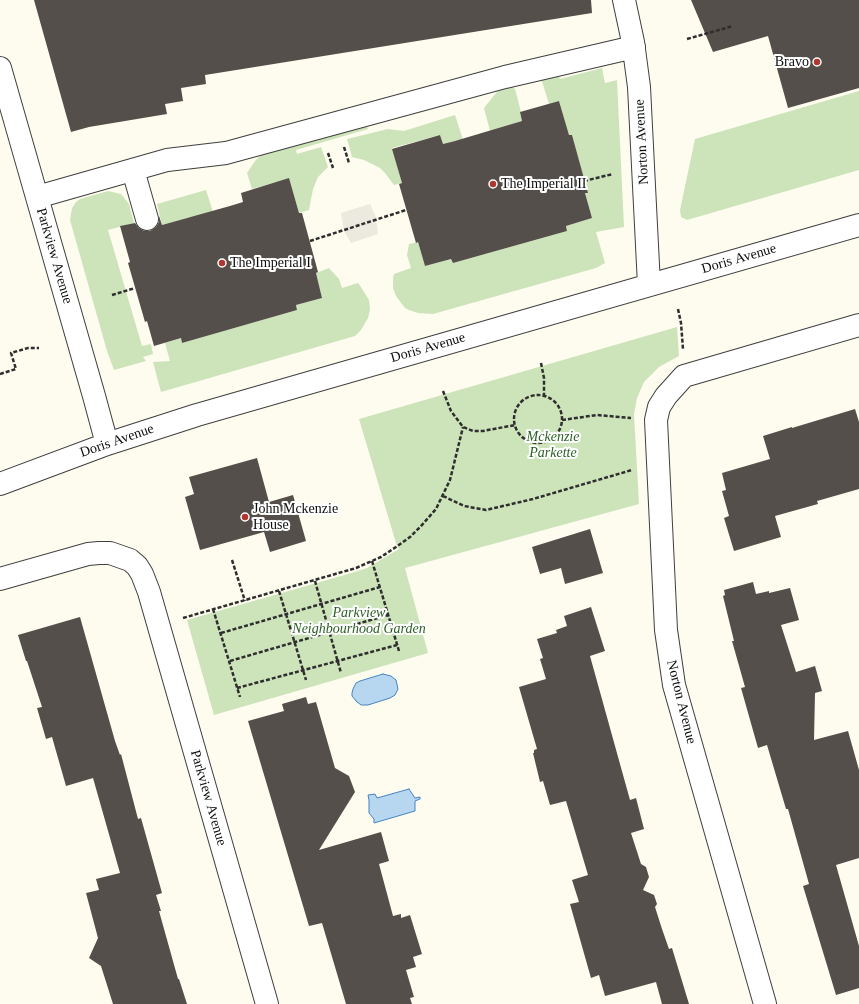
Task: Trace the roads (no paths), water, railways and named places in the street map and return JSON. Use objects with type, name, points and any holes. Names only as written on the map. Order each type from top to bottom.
[{"type":"street","name":"Norton Avenue","points":[[624,0],[634,48],[639,87],[649,285]]},
{"type":"street","points":[[38,197],[167,160],[226,153],[504,77],[634,48]]},
{"type":"street","name":"Parkview Avenue","points":[[0,68],[38,197],[106,444]]},
{"type":"street","points":[[133,170],[147,219]]},
{"type":"street","name":"Doris Avenue","points":[[0,484],[106,444],[197,415],[859,225]]},
{"type":"street","name":"Norton Avenue","points":[[765,1004],[674,685],[666,630],[656,420],[659,407],[666,396],[684,376],[859,325]]},
{"type":"street","name":"Parkview Avenue","points":[[0,579],[88,554],[110,553],[130,560],[137,566],[149,592],[267,1004]]},
{"type":"water","points":[[383,674],[391,676],[396,680],[398,689],[395,695],[368,705],[361,705],[356,701],[352,696],[352,693],[356,683]]},
{"type":"water","points":[[409,789],[415,798],[420,797],[420,799],[415,801],[415,811],[374,823],[374,819],[369,813],[368,795],[375,794],[377,798]]},
{"type":"place","name":"Bravo","points":[[817,62]]},
{"type":"place","name":"The Imperial II","points":[[493,184]]},
{"type":"place","name":"The Imperial I","points":[[222,263]]},
{"type":"place","name":"John Mckenzie House","points":[[245,517]]},
{"type":"park label","name":"Mckenzie Parkette","points":[[553,446]]},
{"type":"park label","name":"Parkview Neighbourhood Garden","points":[[359,622]]}]
